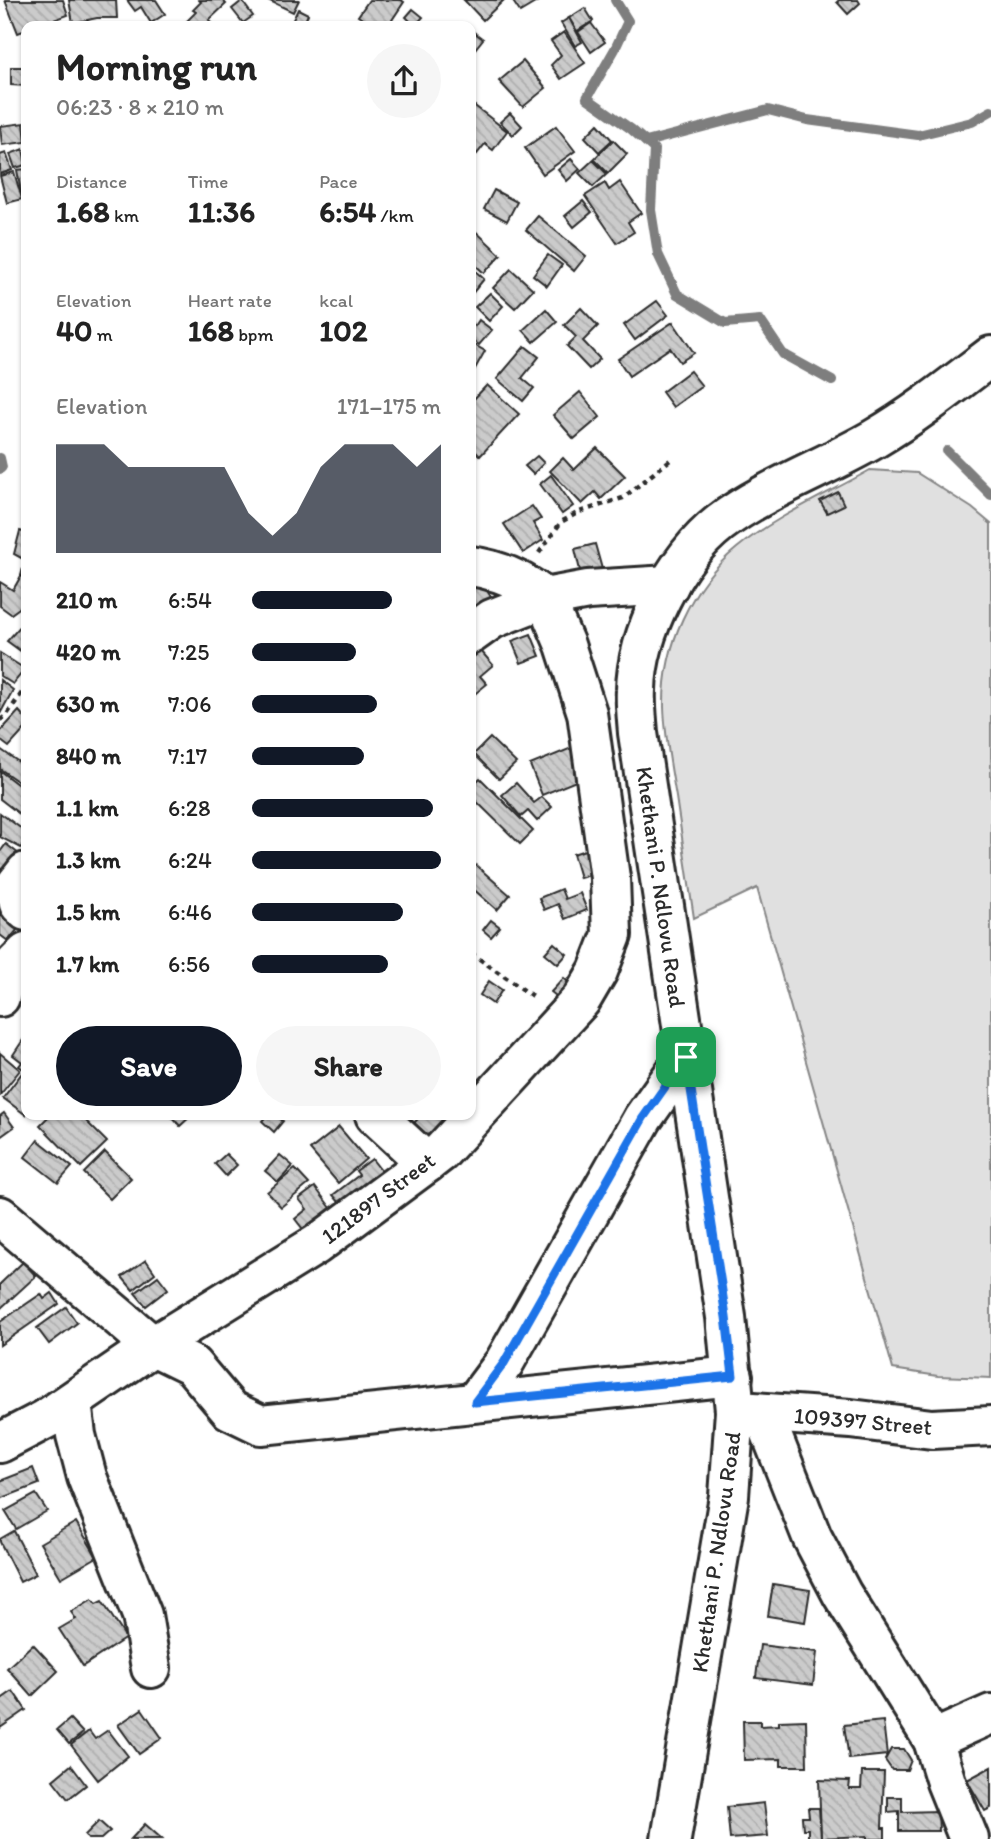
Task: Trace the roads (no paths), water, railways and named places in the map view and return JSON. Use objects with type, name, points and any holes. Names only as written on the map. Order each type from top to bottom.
[{"type":"street","name":"Khethani P. Ndlovu Road","points":[[671,1839],[743,1400],[726,1317],[638,733],[636,689],[641,652],[654,613],[669,585],[693,550],[719,524],[747,506],[874,439],[933,401],[991,356]]},
{"type":"street","points":[[476,567],[531,589],[588,590],[669,585]]},
{"type":"street","points":[[476,630],[531,589]]},
{"type":"street","name":"121897 Street","points":[[476,1114],[581,1000],[598,971],[612,935],[610,878],[587,713],[565,645],[531,589]]},
{"type":"street","points":[[21,878],[15,886],[21,906]]},
{"type":"street","points":[[0,997],[7,972],[21,958]]},
{"type":"street","points":[[475,1402],[504,1363],[643,1118],[686,1057]]},
{"type":"street","points":[[380,1120],[427,1163]]},
{"type":"street","name":"121897 Street","points":[[0,1443],[46,1419],[153,1346],[316,1245],[440,1153],[471,1120]]},
{"type":"street","name":"109397 Street","points":[[0,1216],[153,1346],[192,1365],[230,1410],[261,1425],[475,1402],[743,1400],[851,1419],[932,1429],[991,1426]]},
{"type":"street","points":[[743,1400],[842,1594],[933,1740],[946,1782],[969,1839]]},
{"type":"street","points":[[72,1402],[76,1435],[87,1477],[142,1615],[150,1668]]},
{"type":"street","points":[[933,1740],[991,1714]]},
{"type":"waterway","points":[[615,0],[628,21],[587,98],[654,149],[651,210],[658,254],[677,294],[725,323],[760,320],[783,354],[832,381]]},
{"type":"waterway","points":[[646,142],[768,110],[807,120],[918,135],[972,122],[991,111]]},
{"type":"waterway","points":[[947,451],[991,495]]},
{"type":"waterway","points":[[0,458],[0,469]]}]
